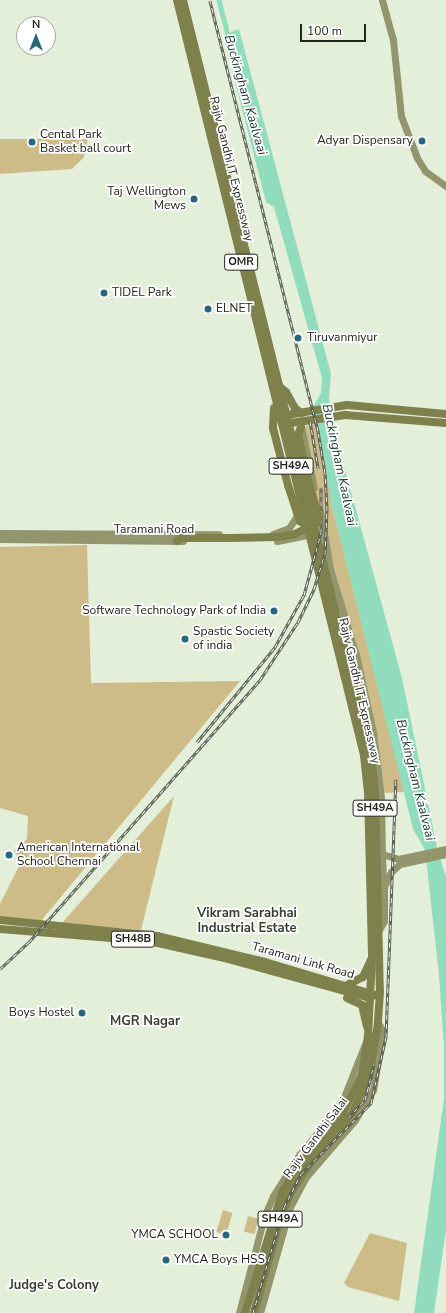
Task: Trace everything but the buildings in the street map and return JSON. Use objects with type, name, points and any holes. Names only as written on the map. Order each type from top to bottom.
[{"type":"main road","name":"Rajiv Gandhi IT Expressway","points":[[177,0],[302,507],[338,635],[364,755],[367,779],[372,957],[371,995]]},
{"type":"main road","name":"Rajiv Gandhi IT Expressway","points":[[183,0],[279,386],[281,418]]},
{"type":"main road","points":[[279,386],[286,392],[301,420]]},
{"type":"main road","points":[[342,623],[302,465],[298,435],[301,420],[313,410],[332,406],[359,405],[446,414]]},
{"type":"main road","points":[[281,418],[301,420],[333,416],[446,424]]},
{"type":"main road","points":[[281,418],[298,435]]},
{"type":"main road","points":[[281,418],[274,428],[295,510],[300,521],[310,532]]},
{"type":"main road","name":"SH49A","points":[[281,418],[302,465]]},
{"type":"main road","points":[[177,541],[181,538],[277,537],[310,532],[317,524],[318,515],[302,465]]},
{"type":"main road","name":"SH49A","points":[[338,635],[342,623]]},
{"type":"main road","name":"SH49A","points":[[341,649],[371,754],[375,792],[380,1001]]},
{"type":"main road","name":"Taramani Link Road","points":[[0,920],[157,936],[227,952],[347,985],[371,995]]},
{"type":"main road","name":"Taramani Link Road","points":[[0,929],[149,941],[228,959],[339,991],[371,995]]},
{"type":"main road","points":[[347,985],[363,977],[372,957]]},
{"type":"main road","name":"SH48B","points":[[339,991],[344,997],[362,1005],[368,1033]]},
{"type":"main road","points":[[371,995],[377,997],[380,1001]]},
{"type":"main road","name":"Rajiv Gandhi Salai","points":[[245,1313],[282,1193],[314,1142],[343,1113],[354,1094],[362,1075],[368,1033],[371,995]]},
{"type":"main road","name":"Rajiv Gandhi Salai","points":[[254,1313],[281,1216],[301,1182],[308,1166],[353,1112],[362,1095],[369,1077],[380,1001]]},
{"type":"street","points":[[382,0],[393,40],[401,116],[416,158],[425,171],[446,186]]},
{"type":"street","points":[[301,420],[342,623],[356,655],[373,732],[381,798],[384,893],[384,921],[379,930]]},
{"type":"street","points":[[297,538],[294,523],[302,507]]},
{"type":"street","name":"Taramani Road","points":[[0,533],[278,534],[294,523]]},
{"type":"street","name":"Taramani Road","points":[[0,539],[278,541],[297,538],[310,532]]},
{"type":"street","points":[[375,792],[381,798]]},
{"type":"street","points":[[384,893],[389,875],[401,861],[446,849]]},
{"type":"street","points":[[382,854],[401,861],[446,854]]},
{"type":"street","points":[[260,1313],[290,1207],[301,1182],[355,1120],[368,1100],[377,1080],[384,1031],[378,1023]]},
{"type":"street","points":[[239,1313],[264,1217],[273,1196],[299,1155],[314,1142]]},
{"type":"shaded area","points":[[0,139],[88,139],[84,157],[72,169],[0,174]]},
{"type":"shaded area","points":[[317,423],[332,506],[405,792],[383,793],[380,766],[329,556],[303,434],[306,426]]},
{"type":"shaded area","points":[[87,545],[91,683],[240,681],[41,921],[0,917],[0,904],[23,858],[13,852],[27,839],[28,816],[0,808],[0,547]]},
{"type":"shaded area","points":[[174,796],[141,930],[62,923]]},
{"type":"shaded area","points":[[223,1210],[233,1213],[226,1235],[216,1232]]},
{"type":"shaded area","points":[[248,1216],[259,1219],[254,1234],[244,1231]]},
{"type":"shaded area","points":[[370,1233],[407,1243],[399,1301],[348,1287],[344,1283]]},
{"type":"water","points":[[239,29],[331,374],[329,398],[333,426],[402,678],[437,847],[446,877],[446,1230],[434,1313],[414,1313],[444,1099],[444,1047],[439,975],[425,850],[413,829],[332,506],[313,407],[321,393],[322,378],[274,207],[266,202],[223,35]]},
{"type":"waterway","name":"Buckingham Kaalvaai","points":[[219,0],[229,39]]},
{"type":"railway","points":[[0,969],[29,942],[260,680],[298,622],[314,589],[325,554],[327,510],[325,473],[318,431],[210,0]]},
{"type":"railway","points":[[310,421],[318,468]]},
{"type":"railway","points":[[197,742],[275,647],[304,595],[321,533],[321,488]]},
{"type":"railway","points":[[253,1313],[284,1207],[301,1174],[371,1103],[386,1037],[396,779]]},
{"type":"railway","points":[[348,1118],[365,1100],[374,1064]]},
{"type":"place","name":"Adyar Dispensary","points":[[422,141]]},
{"type":"place","name":"Cental Park Basket ball court","points":[[32,142]]},
{"type":"place","name":"Taj Wellington Mews","points":[[194,199]]},
{"type":"place","name":"TIDEL Park","points":[[104,293]]},
{"type":"place","name":"ELNET","points":[[208,309]]},
{"type":"place","name":"Tiruvanmiyur","points":[[298,338]]},
{"type":"place","name":"Software Technology Park of India","points":[[274,611]]},
{"type":"place","name":"Spastic Society of india","points":[[185,639]]},
{"type":"place","name":"American International School Chennai","points":[[9,855]]},
{"type":"place","name":"Boys Hostel","points":[[82,1013]]},
{"type":"place","name":"YMCA SCHOOL","points":[[226,1235]]},
{"type":"place","name":"YMCA Boys HSS","points":[[166,1260]]},
{"type":"district","name":"Vikram Sarabhai Industrial Estate","points":[[247,922]]},
{"type":"district","name":"MGR Nagar","points":[[145,1021]]},
{"type":"district","name":"Judge's Colony","points":[[54,1285]]}]
